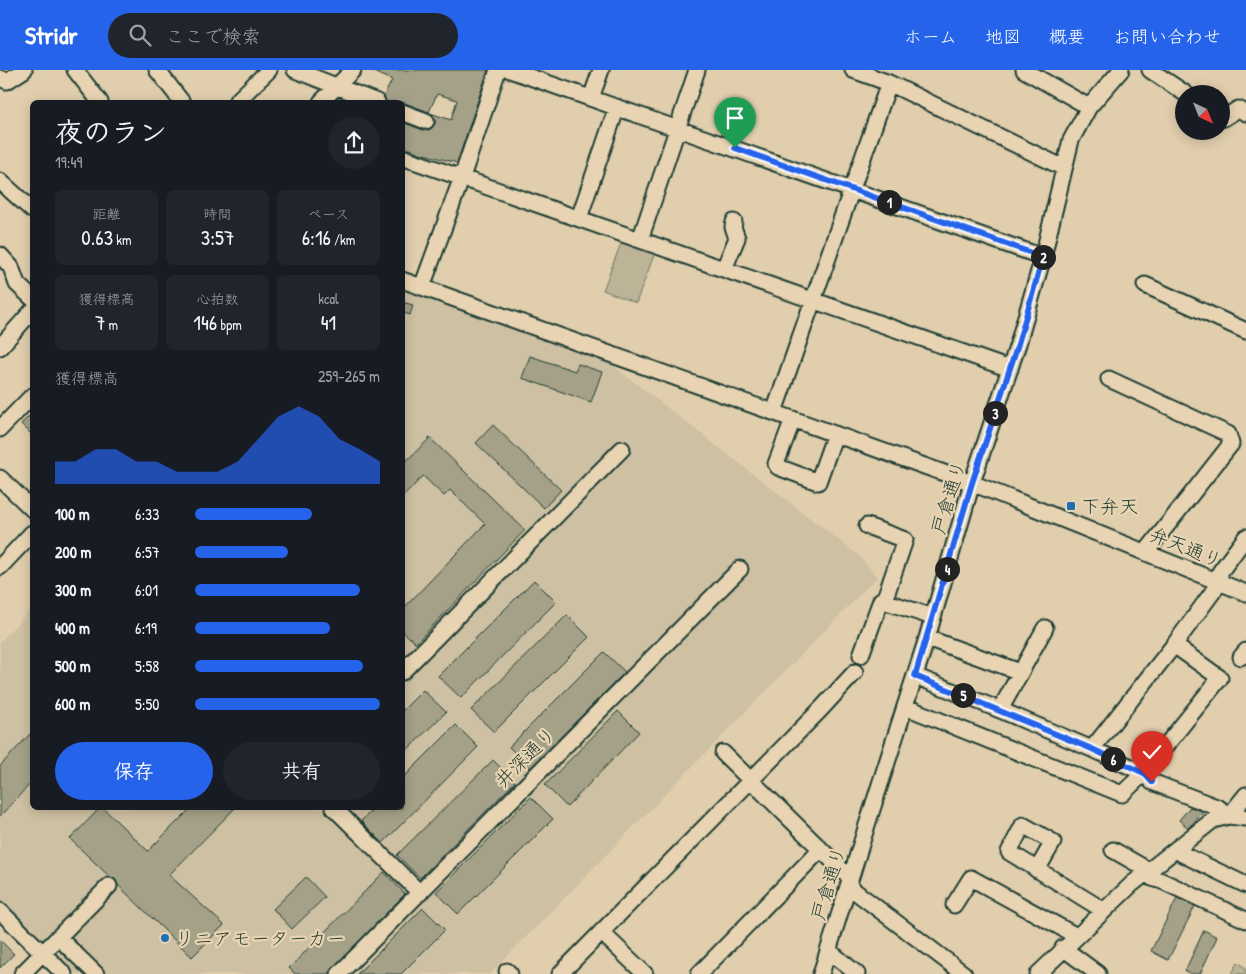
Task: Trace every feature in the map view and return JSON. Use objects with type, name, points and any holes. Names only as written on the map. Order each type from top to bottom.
[{"type":"street","points":[[0,78],[7,81],[24,70]]},
{"type":"street","points":[[75,70],[98,100]]},
{"type":"street","points":[[157,70],[180,100]]},
{"type":"street","points":[[244,100],[269,70]]},
{"type":"street","points":[[296,70],[372,100]]},
{"type":"street","points":[[323,100],[353,70]]},
{"type":"street","points":[[422,287],[498,70]]},
{"type":"street","points":[[510,70],[1043,257]]},
{"type":"street","points":[[590,98],[601,70]]},
{"type":"street","points":[[640,240],[697,70]]},
{"type":"street","points":[[853,70],[889,83],[1064,168]]},
{"type":"street","points":[[1024,70],[1089,107]]},
{"type":"street","name":"戸倉通り","points":[[821,974],[928,638],[972,483],[1010,369],[1043,257],[1071,140],[1089,107],[1121,70]]},
{"type":"street","points":[[1150,70],[1175,87]]},
{"type":"street","points":[[774,412],[889,83]]},
{"type":"street","points":[[579,218],[617,107]]},
{"type":"street","points":[[1230,114],[1238,109],[1246,113]]},
{"type":"street","points":[[405,113],[426,122]]},
{"type":"street","points":[[406,162],[462,177],[1010,369]]},
{"type":"street","points":[[0,181],[30,208]]},
{"type":"street","points":[[724,269],[737,238],[733,227],[734,222]]},
{"type":"street","points":[[0,256],[11,267],[17,284],[30,296]]},
{"type":"street","name":"弁天通り","points":[[405,281],[972,483],[1246,592]]},
{"type":"street","points":[[1145,285],[1246,332]]},
{"type":"street","points":[[0,347],[30,313]]},
{"type":"street","points":[[1109,378],[1228,434],[1231,444],[1146,552]]},
{"type":"street","points":[[0,429],[30,398]]},
{"type":"street","points":[[793,419],[776,464],[778,468],[818,482],[834,434]]},
{"type":"street","points":[[405,669],[622,449]]},
{"type":"street","points":[[0,478],[30,508]]},
{"type":"street","points":[[860,655],[881,600],[884,600],[905,540],[867,526]]},
{"type":"street","points":[[0,567],[30,536]]},
{"type":"street","points":[[1092,749],[1174,645],[1220,582],[1220,572],[1246,537]]},
{"type":"street","name":"井深通り","points":[[339,974],[740,569]]},
{"type":"street","points":[[884,600],[933,618]]},
{"type":"street","points":[[1000,710],[1045,628]]},
{"type":"street","points":[[928,638],[1020,672]]},
{"type":"street","points":[[906,707],[1122,794],[1144,773],[1220,678],[1174,645]]},
{"type":"street","points":[[560,974],[855,672]]},
{"type":"street","points":[[915,676],[1092,749],[1144,773],[1152,782],[1219,808],[1228,816]]},
{"type":"street","points":[[723,753],[820,850],[849,882],[964,974]]},
{"type":"street","points":[[1228,816],[1246,795]]},
{"type":"street","points":[[336,810],[420,893]]},
{"type":"street","points":[[1038,974],[1103,910],[1146,872],[1213,820],[1228,816],[1246,818]]},
{"type":"street","points":[[1178,848],[1182,854],[1246,885]]},
{"type":"street","points":[[699,974],[820,850]]},
{"type":"street","points":[[1113,850],[1141,866],[1152,878],[1162,880],[1246,920]]},
{"type":"street","points":[[1037,870],[1103,910]]},
{"type":"street","points":[[954,905],[971,878],[1075,937]]},
{"type":"street","points":[[22,974],[108,886]]},
{"type":"street","points":[[0,912],[64,974]]},
{"type":"street","points":[[601,932],[645,974]]},
{"type":"street","points":[[58,937],[96,974]]},
{"type":"street","points":[[1063,948],[1098,974]]},
{"type":"street","points":[[828,950],[857,974]]},
{"type":"shaded area","points":[[623,238],[656,250],[636,303],[603,290]]},
{"type":"shaded area","points":[[405,287],[603,358],[859,556],[877,577],[490,974],[75,974],[0,901],[0,642],[30,610],[30,810],[405,810]]},
{"type":"shaded area","points":[[1238,962],[1246,968],[1246,974],[1232,974]]},
{"type":"building","points":[[370,70],[488,70],[457,163],[405,147],[405,123],[428,130],[435,124],[435,119],[430,113],[451,120],[457,100],[437,94],[429,112],[405,103],[405,100],[385,100],[384,96],[392,80]]},
{"type":"building","points":[[405,303],[413,305],[410,315],[405,313]]},
{"type":"building","points":[[530,356],[575,371],[578,364],[602,372],[591,402],[522,378]]},
{"type":"building","points":[[30,415],[30,433],[21,424]]},
{"type":"building","points":[[493,425],[561,490],[544,508],[476,443]]},
{"type":"building","points":[[430,438],[525,530],[416,643],[405,634],[405,607],[485,524],[450,490],[444,496],[423,476],[405,495],[405,462]]},
{"type":"building","points":[[534,580],[556,602],[461,698],[438,676]]},
{"type":"building","points":[[567,615],[589,637],[494,732],[471,710]]},
{"type":"building","points":[[604,652],[625,672],[530,768],[509,747]]},
{"type":"building","points":[[423,690],[446,712],[405,752],[405,708]]},
{"type":"building","points":[[618,711],[639,732],[567,807],[545,785]]},
{"type":"building","points":[[456,725],[478,747],[383,843],[361,821],[372,810],[405,810],[405,776]]},
{"type":"building","points":[[30,734],[30,784],[0,816],[0,766]]},
{"type":"building","points":[[493,760],[515,782],[420,878],[397,855]]},
{"type":"building","points":[[531,797],[553,819],[458,914],[436,892]]},
{"type":"building","points":[[1190,807],[1204,812],[1188,828],[1179,820]]},
{"type":"building","points":[[98,810],[105,810],[148,851],[189,810],[233,810],[169,875],[224,925],[192,957],[118,885],[115,879],[110,877],[70,839]]},
{"type":"building","points":[[384,872],[405,894],[327,974],[295,974],[289,968]]},
{"type":"building","points":[[306,877],[325,897],[292,929],[273,909]]},
{"type":"building","points":[[1177,898],[1195,906],[1168,960],[1151,951]]},
{"type":"building","points":[[423,908],[445,930],[401,974],[357,974]]},
{"type":"building","points":[[1204,930],[1217,937],[1200,974],[1191,974],[1185,971]]},
{"type":"building","points":[[0,940],[14,954],[0,968]]},
{"type":"place","name":"下弁天","points":[[1071,506]]},
{"type":"place","name":"リニアモーターカー","points":[[165,938]]},
{"type":"route","points":[[735,148],[1043,257],[1018,344],[972,483],[928,638],[915,676],[1092,749],[1144,773],[1152,782]]}]
